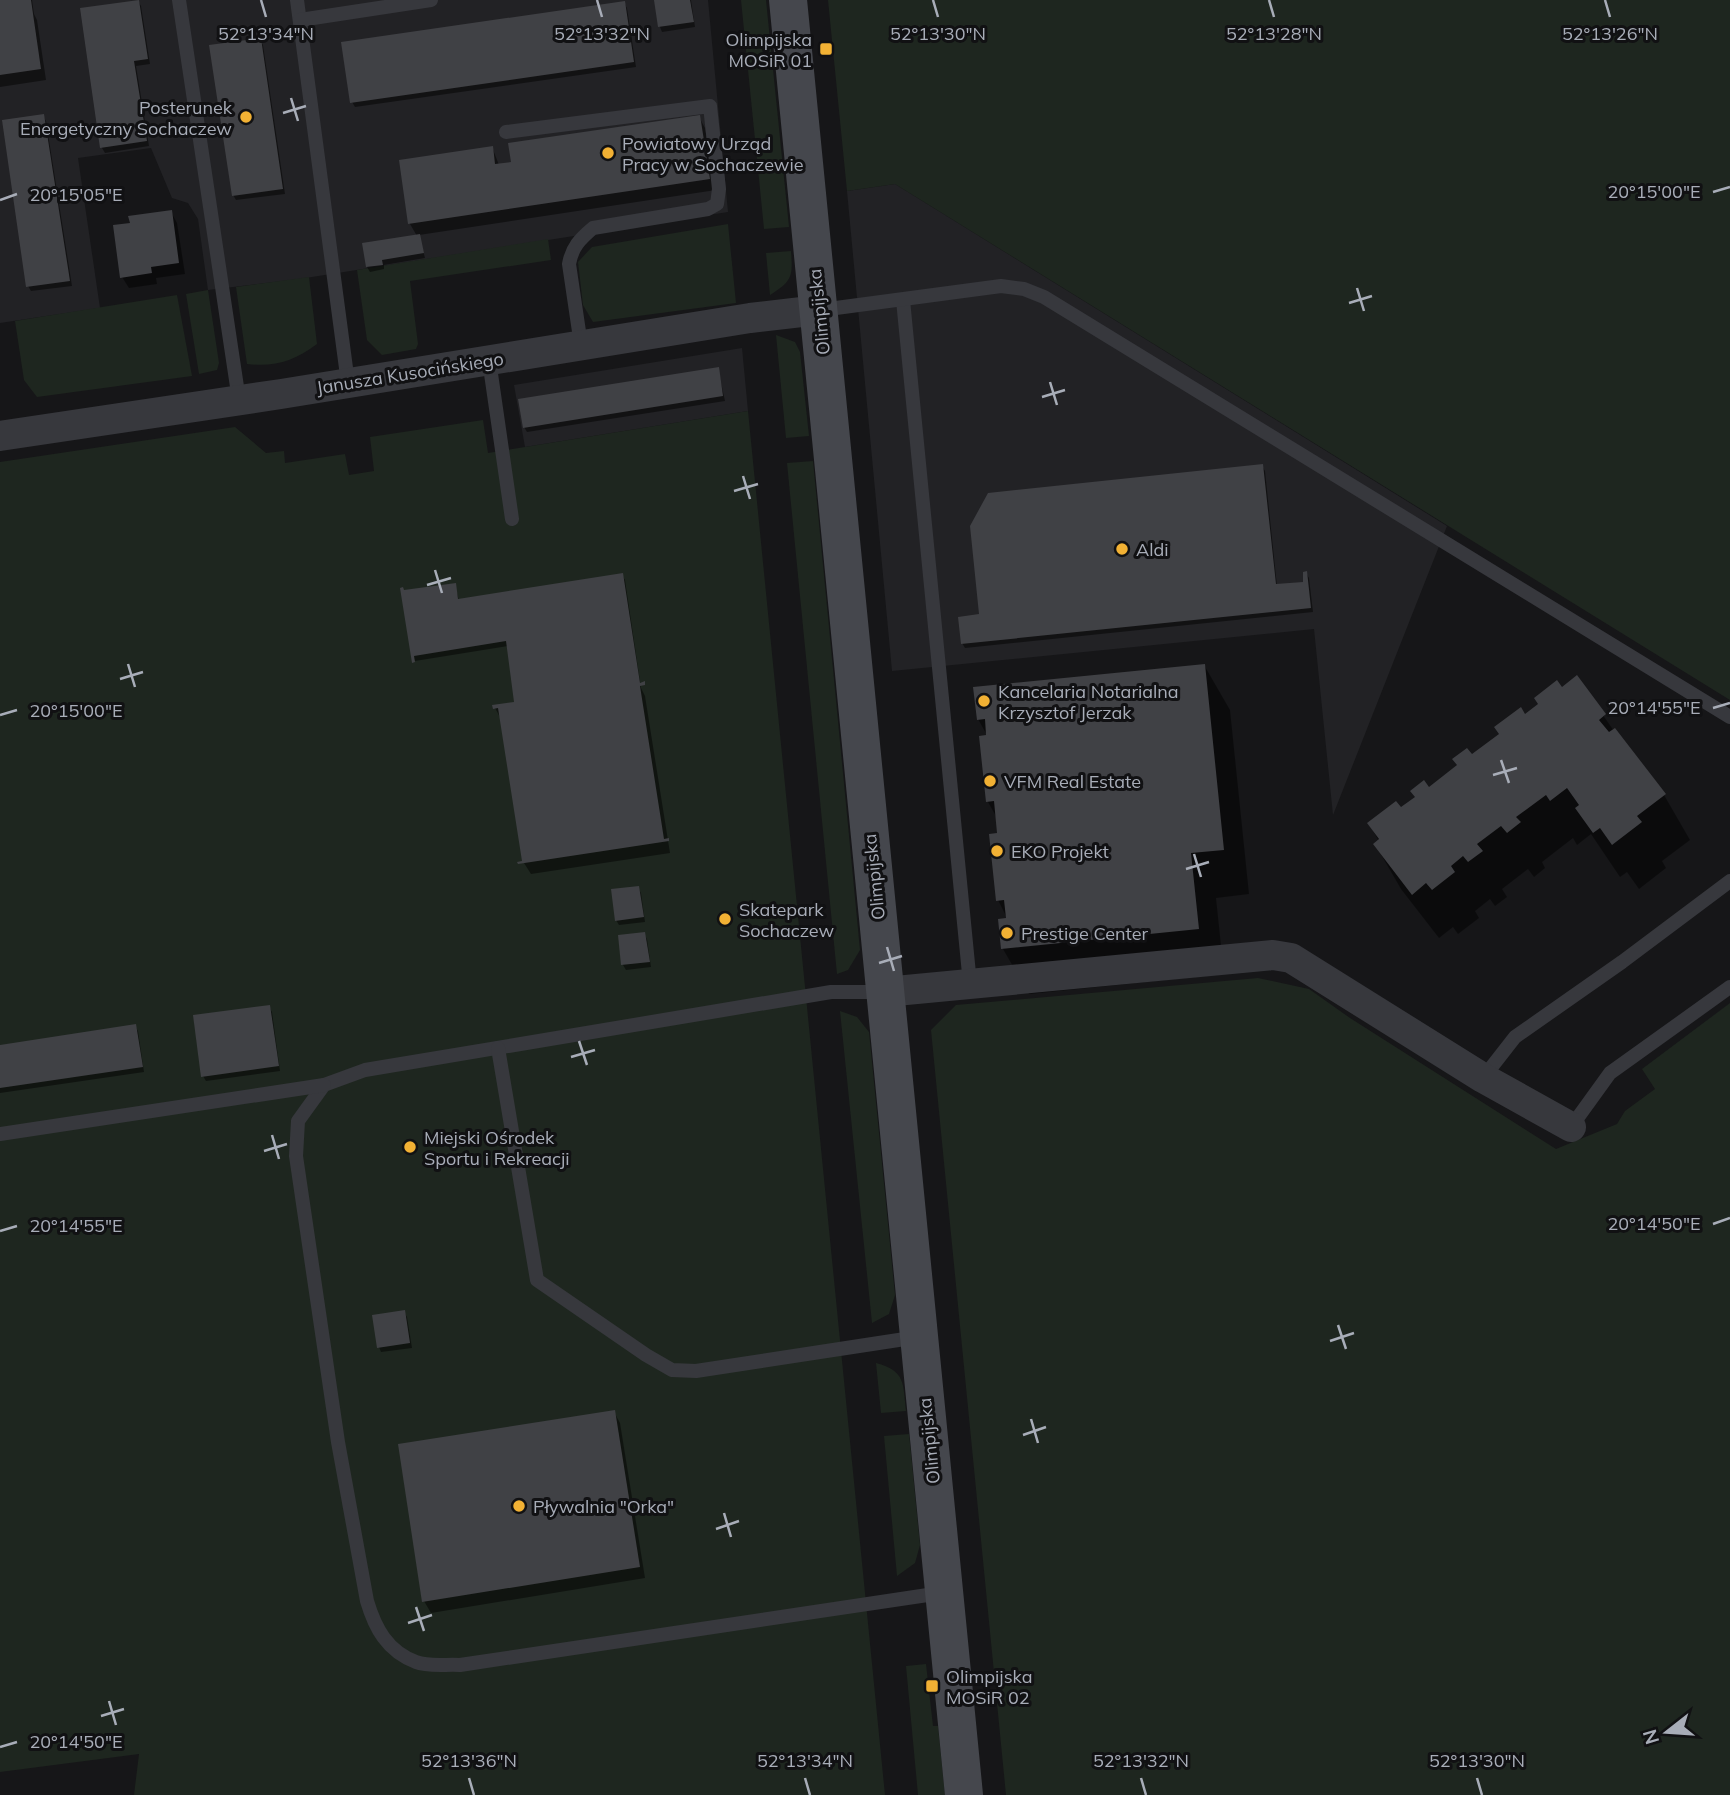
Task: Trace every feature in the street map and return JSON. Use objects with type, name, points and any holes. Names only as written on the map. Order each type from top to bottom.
[{"type":"street","name":"Olimpijska","points":[[788,0],[964,1795]]},
{"type":"street","name":"Janusza Kusocińskiego","points":[[0,436],[750,318],[819,310]]},
{"type":"street","points":[[886,992],[1273,954],[1291,958],[1483,1078],[1571,1127]]},
{"type":"lane","points":[[179,0],[239,400]]},
{"type":"lane","points":[[297,0],[348,383]]},
{"type":"lane","points":[[300,20],[431,0]]},
{"type":"lane","points":[[506,132],[710,106],[719,189],[717,204],[708,209],[593,228],[579,240],[571,252],[569,264],[581,345]]},
{"type":"lane","points":[[819,310],[1001,286],[1024,289],[1044,297],[1730,717]]},
{"type":"lane","points":[[902,300],[970,984]]},
{"type":"lane","points":[[489,360],[512,519]]},
{"type":"lane","points":[[1483,1078],[1515,1037],[1622,962],[1730,881]]},
{"type":"lane","points":[[1571,1127],[1610,1073],[1730,987]]},
{"type":"lane","points":[[0,1134],[324,1085],[365,1070],[831,992],[886,992]]},
{"type":"lane","points":[[498,1048],[537,1280],[646,1355],[672,1370],[696,1370],[919,1337]]},
{"type":"lane","points":[[324,1085],[298,1121],[296,1156],[338,1442],[367,1601],[374,1625],[388,1644],[418,1663],[460,1665],[944,1592]]},
{"type":"shaded area","points":[[0,0],[708,0],[728,212],[299,279],[208,290],[198,219],[188,203],[172,198],[151,148],[78,158],[100,308],[0,323]]},
{"type":"shaded area","points":[[741,0],[766,0],[789,227],[764,229]]},
{"type":"shaded area","points":[[828,0],[1730,0],[1730,700],[895,184],[847,191]]},
{"type":"shaded area","points":[[895,184],[1447,526],[1333,815],[1314,629],[892,671],[847,191]]},
{"type":"shaded area","points":[[728,224],[736,303],[593,322],[583,305],[578,262],[592,247]]},
{"type":"shaded area","points":[[548,239],[551,260],[410,281],[418,344],[416,349],[382,355],[367,340],[357,270]]},
{"type":"shaded area","points":[[791,251],[790,278],[770,295],[766,253]]},
{"type":"shaded area","points":[[309,277],[317,344],[284,362],[247,364],[236,287]]},
{"type":"shaded area","points":[[208,290],[219,363],[217,370],[199,374],[186,294]]},
{"type":"shaded area","points":[[177,295],[192,376],[37,397],[24,380],[15,321]]},
{"type":"shaded area","points":[[776,335],[795,342],[800,352],[809,436],[786,438]]},
{"type":"shaded area","points":[[742,348],[748,411],[525,447],[514,385]]},
{"type":"shaded area","name":"Miejski Ośrodek Sportu i Rekreacji","points":[[748,411],[885,1795],[134,1795],[139,1754],[0,1772],[0,462],[235,427],[266,453],[284,451],[285,463],[345,454],[349,475],[374,471],[370,437],[483,420],[488,453]]},
{"type":"shaded area","points":[[813,461],[860,950],[848,970],[837,974],[787,463]]},
{"type":"shaded area","points":[[1258,978],[1309,989],[1556,1149],[1617,1124],[1625,1111],[1655,1089],[1642,1069],[1730,1003],[1730,1795],[1006,1795],[931,1030],[956,1005]]},
{"type":"shaded area","points":[[840,1011],[857,1017],[869,1032],[895,1295],[889,1314],[872,1323]]},
{"type":"shaded area","points":[[876,1363],[886,1366],[898,1375],[903,1386],[906,1411],[881,1413]]},
{"type":"shaded area","points":[[909,1434],[920,1545],[915,1563],[897,1576],[884,1436]]},
{"type":"shaded area","points":[[926,1664],[933,1726],[938,1726],[945,1795],[918,1795],[906,1666]]},
{"type":"building","points":[[0,0],[31,0],[41,69],[0,75]]},
{"type":"building","points":[[139,0],[148,59],[134,61],[147,141],[100,148],[80,8]]},
{"type":"building","points":[[654,0],[690,0],[694,22],[658,27]]},
{"type":"building","points":[[625,1],[634,62],[350,103],[341,42]]},
{"type":"building","name":"Posterunek Energetyczny Sochaczew","points":[[261,38],[283,189],[232,196],[209,45]]},
{"type":"building","points":[[44,114],[70,281],[26,287],[2,120]]},
{"type":"building","name":"Powiatowy Urząd Pracy w Sochaczewie","points":[[700,115],[710,179],[408,224],[399,160],[493,146],[495,164],[511,162],[508,143]]},
{"type":"building","points":[[172,210],[179,263],[151,267],[152,273],[120,278],[113,225],[130,223],[128,216]]},
{"type":"building","points":[[420,234],[424,253],[382,260],[383,265],[366,267],[362,243]]},
{"type":"building","points":[[719,367],[723,396],[523,428],[518,399]]},
{"type":"building","name":"Aldi","points":[[1263,464],[1276,584],[1303,582],[1303,572],[1307,571],[1311,608],[961,644],[958,617],[979,614],[970,526],[988,493]]},
{"type":"building","points":[[623,573],[640,683],[645,681],[645,685],[640,686],[664,839],[669,838],[669,841],[518,864],[517,862],[522,861],[498,708],[493,709],[492,705],[514,702],[506,641],[414,656],[415,662],[412,663],[400,588],[403,587],[404,590],[456,583],[458,599]]},
{"type":"building","points":[[1205,664],[1224,850],[1191,853],[1199,929],[1001,949],[998,919],[1006,918],[1004,900],[996,901],[989,834],[997,833],[994,801],[986,802],[979,736],[986,735],[985,719],[977,720],[973,687]]},
{"type":"building","points":[[1577,675],[1606,714],[1599,720],[1609,732],[1615,728],[1666,794],[1637,816],[1642,822],[1612,845],[1600,828],[1593,833],[1575,808],[1579,805],[1567,788],[1550,801],[1546,795],[1516,817],[1521,822],[1507,833],[1501,826],[1477,844],[1483,851],[1468,862],[1463,856],[1451,866],[1455,872],[1432,890],[1426,883],[1412,895],[1373,844],[1379,839],[1367,823],[1396,801],[1401,807],[1415,797],[1410,791],[1424,780],[1429,787],[1457,765],[1452,759],[1467,748],[1472,754],[1499,734],[1494,727],[1521,707],[1525,714],[1538,704],[1534,698],[1557,680],[1562,687]]},
{"type":"building","points":[[639,886],[644,917],[615,921],[611,889]]},
{"type":"building","points":[[645,932],[650,962],[621,965],[618,935]]},
{"type":"building","points":[[270,1005],[279,1066],[201,1077],[193,1015]]},
{"type":"building","points":[[136,1024],[143,1067],[0,1088],[0,1045]]},
{"type":"building","points":[[405,1310],[410,1343],[377,1348],[372,1315]]},
{"type":"building","name":"Pływalnia \"Orka\"","points":[[615,1410],[640,1567],[422,1602],[398,1444]]},
{"type":"place","name":"Olimpijska MOSiR 01","points":[[826,49]]},
{"type":"place","name":"Posterunek Energetyczny Sochaczew","points":[[246,117]]},
{"type":"place","name":"Powiatowy Urząd Pracy w Sochaczewie","points":[[608,153]]},
{"type":"place","name":"Aldi","points":[[1122,549]]},
{"type":"place","name":"Kancelaria Notarialna Krzysztof Jerzak","points":[[984,701]]},
{"type":"place","name":"VFM Real Estate","points":[[990,781]]},
{"type":"place","name":"EKO Projekt","points":[[997,851]]},
{"type":"place","name":"Skatepark Sochaczew","points":[[725,919]]},
{"type":"place","name":"Prestige Center","points":[[1007,933]]},
{"type":"place","name":"Miejski Ośrodek Sportu i Rekreacji","points":[[410,1147]]},
{"type":"place","name":"Pływalnia \"Orka\"","points":[[519,1506]]},
{"type":"place","name":"Olimpijska MOSiR 02","points":[[932,1686]]}]
